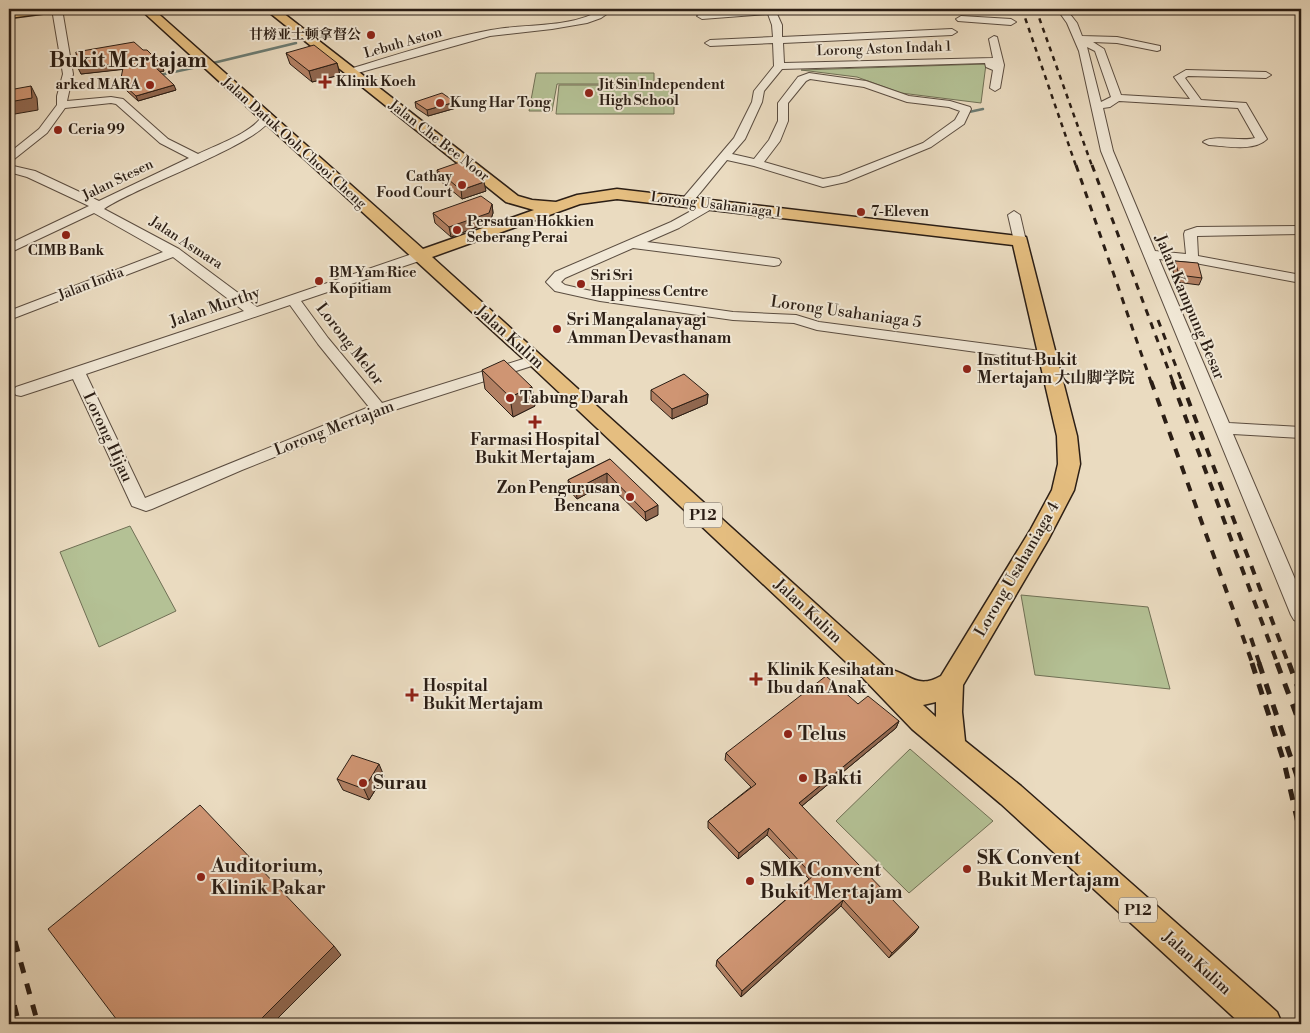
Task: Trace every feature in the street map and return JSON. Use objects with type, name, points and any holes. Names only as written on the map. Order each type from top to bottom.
[{"type":"main road","points":[[9,15],[47,9]]},
{"type":"main road","name":"Jalan Datuk Ooh Chooi Cheng","points":[[146,9],[420,256]]},
{"type":"main road","name":"Jalan Che Bee Noor","points":[[271,9],[423,127],[512,200]]},
{"type":"main road","name":"Lorong Usahaniaga 1","points":[[420,256],[590,196],[617,194],[1020,241]]},
{"type":"main road","points":[[488,232],[509,216],[513,206],[512,200],[539,206],[566,204]]},
{"type":"main road","name":"Lorong Usahaniaga 4","points":[[950,684],[1040,534],[1063,490],[1069,464],[1068,436],[1020,241]]},
{"type":"main road","name":"Jalan Kulim","points":[[420,256],[536,360],[871,670],[921,721],[1010,795],[1265,1024]]},
{"type":"main road","points":[[871,670],[901,687],[923,695],[940,690],[950,684]]},
{"type":"main road","points":[[950,684],[949,712],[952,746]]},
{"type":"street","points":[[9,158],[43,131],[62,105],[62,96],[68,74],[57,9]]},
{"type":"street","name":"Lebuh Aston","points":[[350,72],[490,33],[568,24],[590,19],[609,9]]},
{"type":"street","points":[[702,16],[772,10],[864,9]]},
{"type":"street","points":[[977,9],[980,20]]},
{"type":"street","name":"Jalan Kampung Besar","points":[[1062,9],[1072,23],[1084,51],[1107,151],[1301,615]]},
{"type":"street","points":[[757,163],[774,141],[783,121],[759,91],[779,66],[777,25],[772,10]]},
{"type":"street","points":[[961,19],[1010,22]]},
{"type":"street","points":[[710,43],[778,38],[952,32]]},
{"type":"street","points":[[994,39],[998,68],[995,88]]},
{"type":"street","points":[[1079,39],[1117,40],[1157,48]]},
{"type":"street","points":[[1079,39],[1099,50],[1117,98]]},
{"type":"street","name":"Lorong Aston Indah 1","points":[[779,66],[989,60],[990,65],[998,68]]},
{"type":"street","points":[[1198,103],[1179,77],[1186,72],[1266,75]]},
{"type":"street","points":[[687,201],[724,156],[770,103],[802,79],[809,76],[866,84],[907,99],[950,104],[961,107],[966,111],[960,122],[927,145],[842,179],[823,182],[757,163],[724,156]]},
{"type":"street","points":[[1097,105],[1106,105],[1117,98],[1242,105],[1261,139],[1258,142],[1250,143],[1209,142]]},
{"type":"street","points":[[62,105],[111,100],[119,101],[164,141],[198,158]]},
{"type":"street","name":"Jalan Stesen","points":[[9,249],[240,138],[264,123],[266,118]]},
{"type":"street","name":"Jalan Stesen","points":[[240,138],[269,131],[285,134]]},
{"type":"street","name":"Jalan Asmara","points":[[9,168],[31,174],[97,207],[174,252],[208,275],[256,312]]},
{"type":"street","points":[[632,244],[675,225],[711,204]]},
{"type":"street","name":"Lorong Usahaniaga 4","points":[[1014,215],[1020,241]]},
{"type":"street","points":[[1190,258],[1194,254],[1190,234],[1197,231],[1301,230]]},
{"type":"street","points":[[632,244],[774,262]]},
{"type":"street","name":"Lorong Usahaniaga 5","points":[[632,244],[560,275],[553,282],[560,288],[600,297],[734,316],[796,319],[817,326],[1048,357]]},
{"type":"street","name":"Jalan India","points":[[9,316],[174,252]]},
{"type":"street","points":[[1149,254],[1190,258],[1301,279]]},
{"type":"street","name":"Jalan Murthy","points":[[21,391],[420,256]]},
{"type":"street","name":"Lorong Melor","points":[[293,299],[323,341],[379,409]]},
{"type":"street","name":"Lorong Mertajam","points":[[138,502],[146,504],[379,409],[536,360]]},
{"type":"street","name":"Lorong Hijau","points":[[77,372],[138,502]]},
{"type":"street","points":[[1222,428],[1301,432]]},
{"type":"green space","points":[[986,64],[981,103],[901,93],[857,77],[801,70]]},
{"type":"green space","points":[[536,73],[654,73],[654,84],[557,84],[552,111],[529,111]]},
{"type":"green space","points":[[559,85],[674,85],[674,114],[556,114]]},
{"type":"green space","points":[[130,526],[176,611],[99,647],[60,552]]},
{"type":"green space","points":[[1021,595],[1148,607],[1170,689],[1035,675]]},
{"type":"green space","points":[[910,749],[993,821],[909,893],[836,821]]},
{"type":"building","points":[[134,42],[143,50],[147,50],[162,65],[155,67],[174,85],[136,96],[125,86],[127,78],[121,78],[124,63],[78,68],[76,52]]},
{"type":"building","points":[[314,45],[337,63],[309,71],[286,53]]},
{"type":"building","points":[[31,86],[32,98],[9,102],[9,90]]},
{"type":"building","points":[[442,93],[455,102],[427,110],[415,102]]},
{"type":"building","points":[[460,162],[484,182],[461,190],[437,170]]},
{"type":"building","points":[[481,196],[492,204],[489,213],[449,227],[433,213]]},
{"type":"building","points":[[1175,261],[1198,263],[1202,278],[1179,275]]},
{"type":"building","points":[[504,360],[532,387],[510,397],[482,370]]},
{"type":"building","points":[[684,374],[708,394],[672,409],[651,390]]},
{"type":"building","points":[[610,459],[658,505],[645,512],[607,473],[576,489],[568,480]]},
{"type":"building","points":[[826,676],[858,704],[868,696],[899,721],[799,803],[919,927],[892,953],[843,900],[742,991],[717,960],[813,876],[769,828],[739,853],[708,821],[756,784],[726,753]]},
{"type":"building","points":[[352,755],[379,764],[364,789],[337,779]]},
{"type":"building","name":"Auditorium, Klinik Pakar","points":[[200,805],[334,946],[256,1024],[120,1024],[48,929]]},
{"type":"waterway","points":[[321,37],[354,29]]},
{"type":"waterway","points":[[213,63],[296,43]]},
{"type":"waterway","points":[[160,75],[197,67]]},
{"type":"waterway","points":[[966,115],[969,112],[983,109]]},
{"type":"railway","points":[[1022,9],[1076,166]]},
{"type":"railway","points":[[1036,9],[1092,166]]},
{"type":"railway","points":[[1076,165],[1151,382]]},
{"type":"railway","points":[[1092,165],[1173,382]]},
{"type":"railway","points":[[1158,320],[1182,382]]},
{"type":"railway","points":[[1151,381],[1253,665]]},
{"type":"railway","points":[[1172,381],[1278,665]]},
{"type":"railway","points":[[1181,381],[1289,665]]},
{"type":"railway","points":[[1251,638],[1260,665]]},
{"type":"railway","points":[[1252,663],[1284,762],[1301,836]]},
{"type":"railway","points":[[1259,663],[1301,788]]},
{"type":"railway","points":[[1277,663],[1301,727]]},
{"type":"railway","points":[[1289,663],[1301,696]]},
{"type":"railway","points":[[9,920],[38,1024]]},
{"type":"railway","points":[[9,984],[19,1024]]},
{"type":"place","name":"甘榜亚士顿拿督公","points":[[371,35]]},
{"type":"place","name":"Klinik Koeh","points":[[325,82]]},
{"type":"place","name":"arked MARA","points":[[150,85]]},
{"type":"place","name":"Jit Sin Independent High School","points":[[589,93]]},
{"type":"place","name":"Kung Har Tong","points":[[440,103]]},
{"type":"place","name":"Ceria 99","points":[[58,130]]},
{"type":"place","name":"Cathay Food Court","points":[[462,185]]},
{"type":"place","name":"7-Eleven","points":[[861,212]]},
{"type":"place","name":"Persatuan Hokkien Seberang Perai","points":[[457,230]]},
{"type":"place","name":"CIMB Bank","points":[[66,235]]},
{"type":"place","name":"BM Yam Rice Kopitiam","points":[[319,281]]},
{"type":"place","name":"Sri Sri Happiness Centre","points":[[581,284]]},
{"type":"place","name":"Sri Mangalanayagi Amman Devasthanam","points":[[557,329]]},
{"type":"place","name":"Institut Bukit Mertajam 大山脚学院","points":[[967,369]]},
{"type":"place","name":"Tabung Darah","points":[[510,398]]},
{"type":"place","name":"Farmasi Hospital Bukit Mertajam","points":[[535,422]]},
{"type":"place","name":"Zon Pengurusan Bencana","points":[[630,497]]},
{"type":"place","name":"Klinik Kesihatan Ibu dan Anak","points":[[756,679]]},
{"type":"place","name":"Hospital Bukit Mertajam","points":[[412,695]]},
{"type":"place","name":"Telus","points":[[788,734]]},
{"type":"place","name":"Bakti","points":[[803,778]]},
{"type":"place","name":"Surau","points":[[363,783]]},
{"type":"place","name":"SK Convent Bukit Mertajam","points":[[967,869]]},
{"type":"place","name":"Auditorium, Klinik Pakar","points":[[201,877]]},
{"type":"place","name":"SMK Convent Bukit Mertajam","points":[[750,881]]},
{"type":"district","name":"Bukit Mertajam","points":[[128,61]]}]
